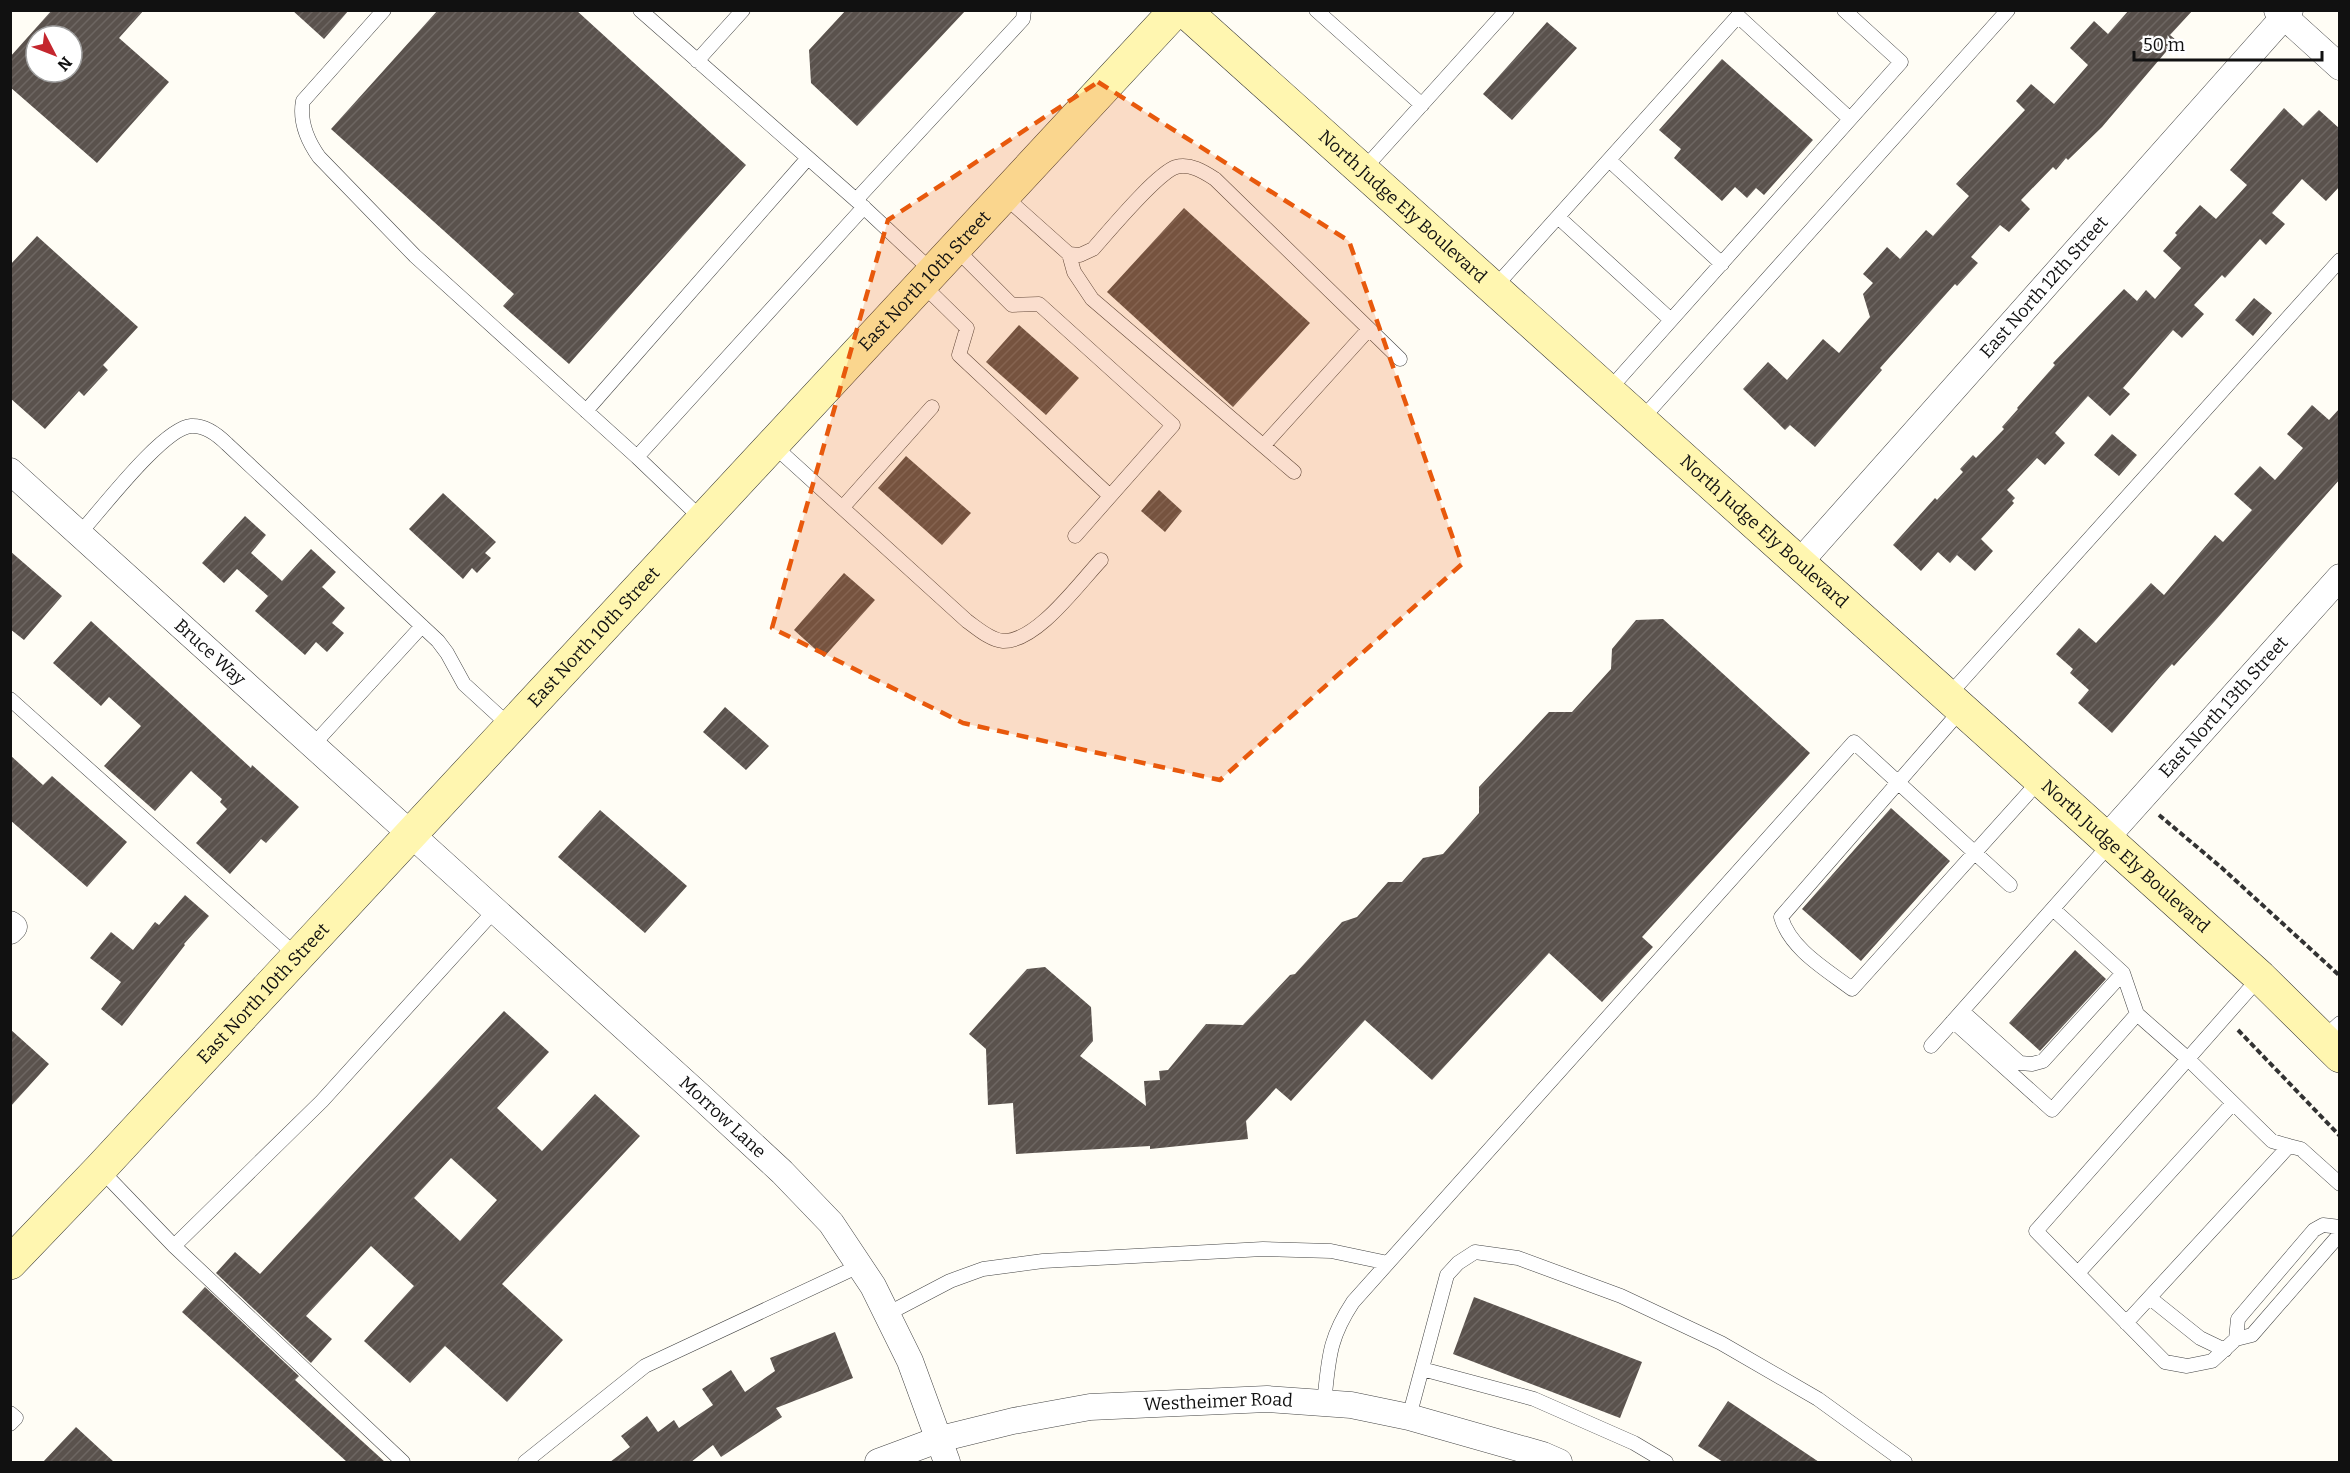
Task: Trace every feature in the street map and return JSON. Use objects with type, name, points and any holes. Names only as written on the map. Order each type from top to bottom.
[{"type":"main road","name":"East North 10th Street","points":[[10,1263],[100,1169],[1176,10]]},
{"type":"main road","name":"North Judge Ely Boulevard","points":[[1184,10],[2260,977],[2334,1039]]},
{"type":"street","points":[[2284,13],[2340,67]]},
{"type":"street","name":"East North 12th Street","points":[[1798,563],[2284,13]]},
{"type":"street","name":"Bruce Way","points":[[10,471],[411,834]]},
{"type":"street","name":"East North 13th Street","points":[[2109,840],[2340,577]]},
{"type":"street","name":"Morrow Lane","points":[[411,834],[782,1172],[831,1223],[873,1286],[887,1314],[910,1361],[944,1451]]},
{"type":"street","points":[[10,924],[14,927],[10,931]]},
{"type":"street","name":"Westheimer Road","points":[[878,1462],[944,1451],[1013,1420],[1090,1407],[1267,1399],[1351,1405],[1408,1417],[1543,1455],[1559,1462]]},
{"type":"lane","points":[[384,10],[303,101],[302,110],[308,141],[319,157],[415,256],[638,457],[703,520]]},
{"type":"lane","points":[[697,61],[743,10]]},
{"type":"lane","points":[[638,457],[1023,19],[1024,10]]},
{"type":"lane","points":[[1316,10],[1422,105]]},
{"type":"lane","points":[[1362,171],[1508,10]]},
{"type":"lane","points":[[1607,392],[1901,62],[1844,10]]},
{"type":"lane","points":[[1640,421],[2008,10]]},
{"type":"lane","points":[[646,12],[697,61],[860,203],[927,278],[967,328],[959,355],[1110,496]]},
{"type":"lane","points":[[1493,289],[1738,16],[1850,119]]},
{"type":"lane","points":[[586,411],[808,158]]},
{"type":"lane","points":[[1609,160],[1722,264]]},
{"type":"lane","points":[[1069,254],[1080,255],[1093,249],[1163,174],[1178,166],[1197,168],[1215,179],[1400,358]]},
{"type":"lane","points":[[1004,196],[1069,254],[1074,272],[1092,299],[1294,472]]},
{"type":"lane","points":[[1558,217],[1671,320]]},
{"type":"lane","points":[[955,248],[1012,305],[1039,304],[1173,424],[1075,536]]},
{"type":"lane","points":[[2041,780],[1852,989],[1798,946],[1784,928],[1781,917],[1898,783],[1955,703],[2340,260]]},
{"type":"lane","points":[[1264,444],[1369,328]]},
{"type":"lane","points":[[843,507],[932,407]]},
{"type":"lane","points":[[80,533],[157,446],[176,431],[191,426],[204,427],[219,436],[422,626],[447,653],[464,684],[511,727]]},
{"type":"lane","points":[[773,445],[967,621],[986,634],[1003,641],[1023,636],[1042,624],[1101,560]]},
{"type":"lane","points":[[313,745],[422,626]]},
{"type":"lane","points":[[10,699],[297,956]]},
{"type":"lane","points":[[1324,1403],[1331,1342],[1341,1320],[1353,1302],[1854,742],[2010,885]]},
{"type":"lane","points":[[1931,1046],[2053,909],[2109,840]]},
{"type":"lane","points":[[2053,909],[2123,973],[2137,1014],[2187,1058],[2272,1141],[2301,1149],[2340,1184]]},
{"type":"lane","points":[[174,1246],[322,1101],[495,910]]},
{"type":"lane","points":[[1957,1016],[2020,1063],[2032,1064],[2043,1061],[2123,973]]},
{"type":"lane","points":[[2260,977],[2036,1231],[2164,1362],[2187,1366],[2212,1361],[2236,1339],[2252,1335],[2340,1234]]},
{"type":"lane","points":[[1957,1016],[2052,1110],[2137,1014]]},
{"type":"lane","points":[[2078,1273],[2233,1103]]},
{"type":"lane","points":[[2126,1323],[2289,1146]]},
{"type":"lane","points":[[100,1169],[174,1246],[403,1462]]},
{"type":"lane","points":[[2236,1339],[2238,1319],[2314,1230],[2323,1225],[2340,1227]]},
{"type":"lane","points":[[887,1314],[950,1281],[983,1269],[1043,1261],[1263,1249],[1331,1251],[1388,1263]]},
{"type":"lane","points":[[1408,1417],[1447,1275],[1458,1263],[1475,1252],[1518,1258],[1621,1296],[1721,1343],[1818,1399],[1905,1462]]},
{"type":"lane","points":[[525,1462],[645,1366],[859,1266]]},
{"type":"lane","points":[[2150,1298],[2200,1338],[2225,1350]]},
{"type":"lane","points":[[1422,1369],[1534,1399],[1634,1443],[1666,1462]]},
{"type":"lane","points":[[10,1413],[16,1418],[10,1424]]},
{"type":"path","points":[[2158,814],[2222,868],[2340,976]]},
{"type":"path","points":[[2237,1029],[2340,1136]]},
{"type":"highlighted area","points":[[1098,82],[1349,241],[1462,564],[1220,780],[963,723],[772,628],[888,220]]},
{"type":"building","points":[[52,10],[144,10],[119,38],[169,82],[97,163],[10,87],[10,57],[24,41],[24,84],[84,84],[84,24],[39,24]]},
{"type":"building","points":[[292,10],[349,10],[324,39]]},
{"type":"building","points":[[438,10],[576,10],[746,165],[569,364],[503,306],[514,294],[331,129]]},
{"type":"building","points":[[846,10],[966,10],[857,126],[811,83],[809,50]]},
{"type":"building","points":[[2129,10],[2193,10],[2170,35],[2176,40],[2102,127],[2068,160],[2066,158],[2056,170],[2053,167],[2021,200],[2030,209],[2009,232],[2000,225],[1971,257],[1978,263],[1957,286],[1955,284],[1880,368],[1882,370],[1815,447],[1790,425],[1785,430],[1743,389],[1768,362],[1787,380],[1823,339],[1839,353],[1870,317],[1863,294],[1873,283],[1863,274],[1887,247],[1900,259],[1926,230],[1933,236],[1969,196],[1956,184],[2025,110],[2016,101],[2031,84],[2054,104],[2088,65],[2070,48],[2094,21],[2108,34]]},
{"type":"building","points":[[1547,22],[1577,48],[1512,120],[1483,94]]},
{"type":"building","points":[[1722,59],[1813,140],[1764,195],[1756,188],[1747,198],[1735,187],[1722,201],[1674,158],[1681,149],[1659,130]]},
{"type":"building","points":[[2284,108],[2303,126],[2319,110],[2340,129],[2340,186],[2326,201],[2302,179],[2272,213],[2285,224],[2266,245],[2260,239],[2225,278],[2222,275],[2194,305],[2204,314],[2182,338],[2173,330],[2123,388],[2130,394],[2110,416],[2088,396],[2055,433],[2065,443],[2045,465],[2037,458],[2007,490],[2015,498],[2012,501],[2014,503],[1981,539],[1993,551],[1975,571],[1957,555],[1950,563],[1938,552],[1921,571],[1893,545],[1935,498],[1937,500],[1963,472],[1960,469],[1973,455],[1976,458],[2004,429],[2002,427],[2017,408],[2055,365],[2053,363],[2124,289],[2137,301],[2146,290],[2155,299],[2181,268],[2163,251],[2177,235],[2175,233],[2200,205],[2216,219],[2247,185],[2230,170]]},
{"type":"building","points":[[1184,208],[1310,323],[1233,407],[1107,292]]},
{"type":"building","points":[[37,236],[138,327],[103,365],[108,370],[84,396],[79,391],[45,429],[10,398],[10,265]]},
{"type":"building","points":[[2254,298],[2272,313],[2253,336],[2235,320]]},
{"type":"building","points":[[1019,325],[1079,378],[1046,415],[986,362]]},
{"type":"building","points":[[2312,405],[2329,420],[2340,408],[2340,479],[2112,733],[2078,703],[2089,690],[2070,673],[2073,669],[2056,654],[2079,628],[2096,643],[2151,583],[2164,595],[2215,535],[2223,542],[2252,510],[2234,494],[2260,466],[2275,480],[2303,448],[2287,434]]},
{"type":"building","points":[[2112,434],[2137,455],[2119,476],[2094,455]]},
{"type":"building","points":[[906,456],[971,513],[942,545],[878,488]]},
{"type":"building","points":[[1159,490],[1182,511],[1165,532],[1141,511]]},
{"type":"building","points":[[443,493],[496,542],[485,553],[491,558],[477,573],[472,568],[463,579],[409,529]]},
{"type":"building","points":[[245,516],[266,535],[251,553],[282,581],[311,549],[336,572],[322,587],[345,608],[332,623],[344,633],[327,652],[316,642],[305,655],[255,611],[268,596],[237,569],[224,583],[202,563]]},
{"type":"building","points":[[10,551],[62,596],[24,640],[10,629]]},
{"type":"building","points":[[844,573],[875,600],[824,657],[794,630]]},
{"type":"building","points":[[1663,619],[1810,753],[1642,937],[1653,947],[1602,1002],[1549,953],[1432,1080],[1365,1020],[1291,1101],[1276,1088],[1246,1121],[1248,1139],[1150,1149],[1150,1146],[1016,1154],[1013,1103],[988,1105],[986,1049],[969,1034],[1027,969],[1045,967],[1091,1007],[1093,1041],[1080,1056],[1146,1106],[1144,1081],[1160,1080],[1159,1071],[1168,1070],[1206,1024],[1243,1025],[1290,975],[1295,974],[1342,922],[1357,917],[1388,882],[1402,882],[1423,858],[1443,854],[1479,813],[1479,787],[1549,712],[1572,712],[1611,669],[1612,649],[1636,620]]},
{"type":"building","points":[[91,621],[251,768],[252,765],[299,807],[266,843],[261,839],[230,874],[196,843],[227,809],[220,802],[222,799],[191,771],[155,811],[104,766],[141,726],[109,697],[101,706],[53,663]]},
{"type":"building","points":[[725,707],[769,746],[746,770],[703,732]]},
{"type":"building","points":[[10,755],[43,785],[52,776],[127,842],[87,887],[10,820]]},
{"type":"building","points":[[1891,808],[1950,861],[1861,961],[1802,909]]},
{"type":"building","points":[[600,810],[687,886],[645,933],[558,857]]},
{"type":"building","points":[[185,895],[209,916],[184,944],[122,1026],[101,1009],[121,982],[90,958],[111,932],[133,950],[155,922],[159,925]]},
{"type":"building","points":[[2075,950],[2106,979],[2040,1051],[2009,1023]]},
{"type":"building","points":[[504,1011],[549,1052],[497,1108],[542,1151],[595,1094],[640,1136],[502,1284],[563,1340],[507,1402],[445,1346],[410,1383],[364,1341],[414,1286],[371,1246],[306,1316],[332,1339],[311,1363],[216,1273],[235,1252],[260,1274]],"holes":[[[451,1158],[497,1200],[460,1241],[414,1198]]]},
{"type":"building","points":[[10,1029],[49,1064],[10,1107]]},
{"type":"building","points":[[205,1287],[299,1376],[295,1380],[385,1462],[347,1462],[182,1312]]},
{"type":"building","points":[[1474,1297],[1642,1362],[1620,1418],[1453,1354]]},
{"type":"building","points":[[835,1332],[853,1378],[776,1408],[782,1417],[721,1457],[713,1445],[691,1462],[610,1462],[630,1447],[621,1436],[647,1416],[658,1432],[674,1420],[679,1428],[713,1405],[702,1389],[731,1370],[745,1392],[775,1371],[770,1358]]},
{"type":"building","points":[[1728,1401],[1819,1462],[1723,1462],[1698,1446]]},
{"type":"building","points":[[76,1427],[114,1462],[43,1462]]}]
